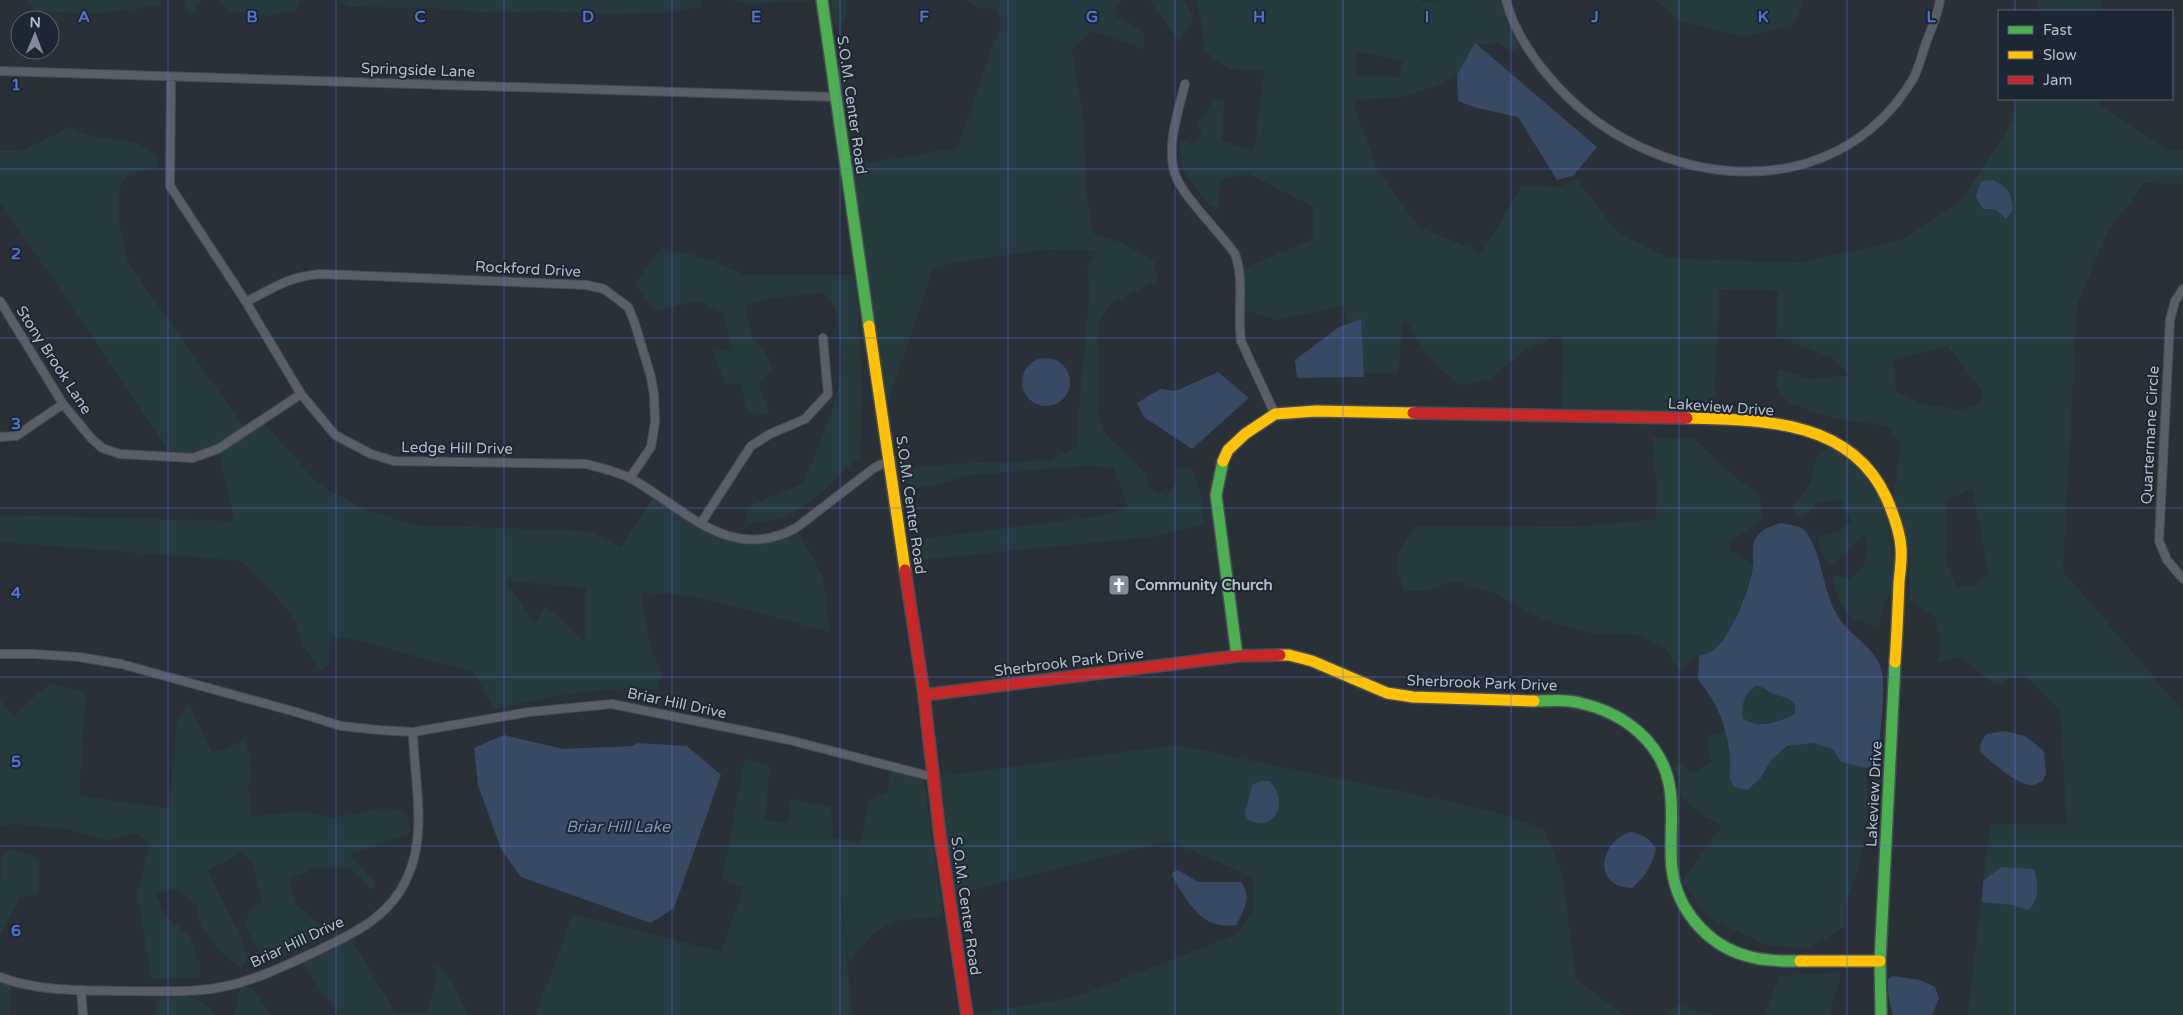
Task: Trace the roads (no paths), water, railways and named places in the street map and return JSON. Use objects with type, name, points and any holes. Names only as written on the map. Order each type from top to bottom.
[{"type":"street","name":"S.O.M. Center Road","points":[[822,0],[924,694],[932,777],[967,1015]]},
{"type":"street","points":[[1506,0],[1509,11],[1523,39],[1543,70],[1568,98],[1602,126],[1638,147],[1670,160],[1705,168],[1755,172],[1787,169],[1814,161],[1846,146],[1872,128],[1894,105],[1914,77],[1940,0]]},
{"type":"street","name":"Springside Lane","points":[[0,72],[835,97]]},
{"type":"street","name":"Ledge Hill Drive","points":[[171,76],[170,186],[246,302],[301,394],[335,434],[370,454],[394,461],[586,464],[608,469],[630,478],[728,538],[750,540],[784,535],[810,518],[874,468],[890,460]]},
{"type":"street","points":[[1185,84],[1174,136],[1172,153],[1174,172],[1187,194],[1235,254],[1239,265],[1240,330],[1242,340],[1275,414]]},
{"type":"street","name":"Rockford Drive","points":[[246,302],[288,280],[302,275],[321,274],[586,285],[604,289],[628,306],[634,321],[654,396],[655,422],[651,447],[630,478]]},
{"type":"street","name":"Quartermane Circle","points":[[2183,289],[2175,301],[2170,320],[2159,541],[2168,560],[2183,579]]},
{"type":"street","name":"Stony Brook Lane","points":[[0,302],[63,404],[91,438],[102,448],[120,454],[193,458],[218,449],[301,394]]},
{"type":"street","points":[[702,523],[751,446],[770,434],[805,419],[828,394],[823,338]]},
{"type":"street","points":[[0,437],[16,436],[63,404]]},
{"type":"street","name":"Lakeview Drive","points":[[1237,656],[1216,495],[1222,464],[1228,450],[1245,434],[1275,414],[1316,410],[1714,419],[1773,424],[1805,430],[1828,439],[1852,453],[1873,473],[1888,498],[1898,525],[1901,548],[1880,961],[1881,1015]]},
{"type":"street","name":"Briar Hill Drive","points":[[0,654],[79,657],[121,664],[340,726],[413,732],[529,712],[612,704],[789,740],[932,777]]},
{"type":"street","name":"Sherbrook Park Drive","points":[[924,694],[1237,656],[1289,655],[1312,661],[1387,693],[1413,697],[1578,702],[1601,708],[1628,721],[1648,740],[1662,762],[1670,788],[1672,871],[1679,896],[1691,918],[1712,940],[1741,954],[1767,960],[1880,961]]},
{"type":"street","name":"Briar Hill Drive","points":[[0,977],[34,985],[81,990],[189,992],[222,987],[284,967],[349,935],[373,919],[392,902],[407,878],[417,845],[418,798],[413,732]]},
{"type":"street","points":[[81,990],[83,1015]]},
{"type":"water","points":[[1475,43],[1597,147],[1573,176],[1557,180],[1518,117],[1477,108],[1458,101],[1457,75]]},
{"type":"water","points":[[1992,180],[2002,185],[2012,199],[2013,210],[2006,219],[1995,209],[1983,209],[1976,197],[1981,181]]},
{"type":"water","points":[[1361,319],[1364,377],[1297,378],[1295,360],[1339,327]]},
{"type":"water","points":[[1046,358],[1055,360],[1063,365],[1068,373],[1070,382],[1068,391],[1063,399],[1055,404],[1046,406],[1037,404],[1029,399],[1024,391],[1022,382],[1024,373],[1029,365],[1037,360]]},
{"type":"water","points":[[1218,372],[1249,398],[1192,449],[1144,417],[1137,403],[1160,389],[1176,391]]},
{"type":"water","points":[[1781,523],[1801,528],[1806,532],[1816,553],[1833,608],[1849,630],[1873,653],[1881,668],[1883,699],[1878,760],[1876,765],[1866,768],[1841,762],[1833,749],[1813,743],[1787,746],[1771,760],[1760,779],[1747,790],[1734,787],[1730,778],[1727,736],[1716,707],[1698,680],[1699,656],[1710,652],[1722,642],[1740,609],[1752,574],[1754,541],[1767,528]],"holes":[[[1758,686],[1790,700],[1795,705],[1795,714],[1782,720],[1762,724],[1755,724],[1743,719],[1742,709],[1746,697],[1751,689]]]},
{"type":"water","points":[[2005,731],[2025,736],[2044,751],[2046,773],[2043,781],[2032,785],[2020,782],[1980,752],[1981,742],[1986,734]]},
{"type":"water","name":"Briar Hill Lake","points":[[504,735],[563,749],[632,746],[638,743],[687,746],[721,775],[674,908],[651,923],[521,877],[501,849],[478,785],[474,748]]},
{"type":"water","points":[[1260,781],[1269,781],[1275,789],[1279,806],[1277,813],[1272,819],[1256,823],[1246,819],[1245,813],[1252,785]]},
{"type":"water","points":[[1630,832],[1645,837],[1656,848],[1648,870],[1632,888],[1619,885],[1610,880],[1605,872],[1604,863],[1612,844]]},
{"type":"water","points":[[2001,867],[2034,869],[2037,896],[2028,910],[2012,905],[1982,902],[1983,881]]},
{"type":"water","points":[[1178,870],[1198,882],[1241,882],[1246,892],[1246,904],[1236,925],[1224,926],[1214,923],[1205,919],[1197,912],[1172,876],[1173,872]]},
{"type":"water","points":[[1893,976],[1920,980],[1935,987],[1939,998],[1932,1015],[1893,1015],[1888,979]]},
{"type":"place","name":"Community Church","points":[[1119,585]]}]
